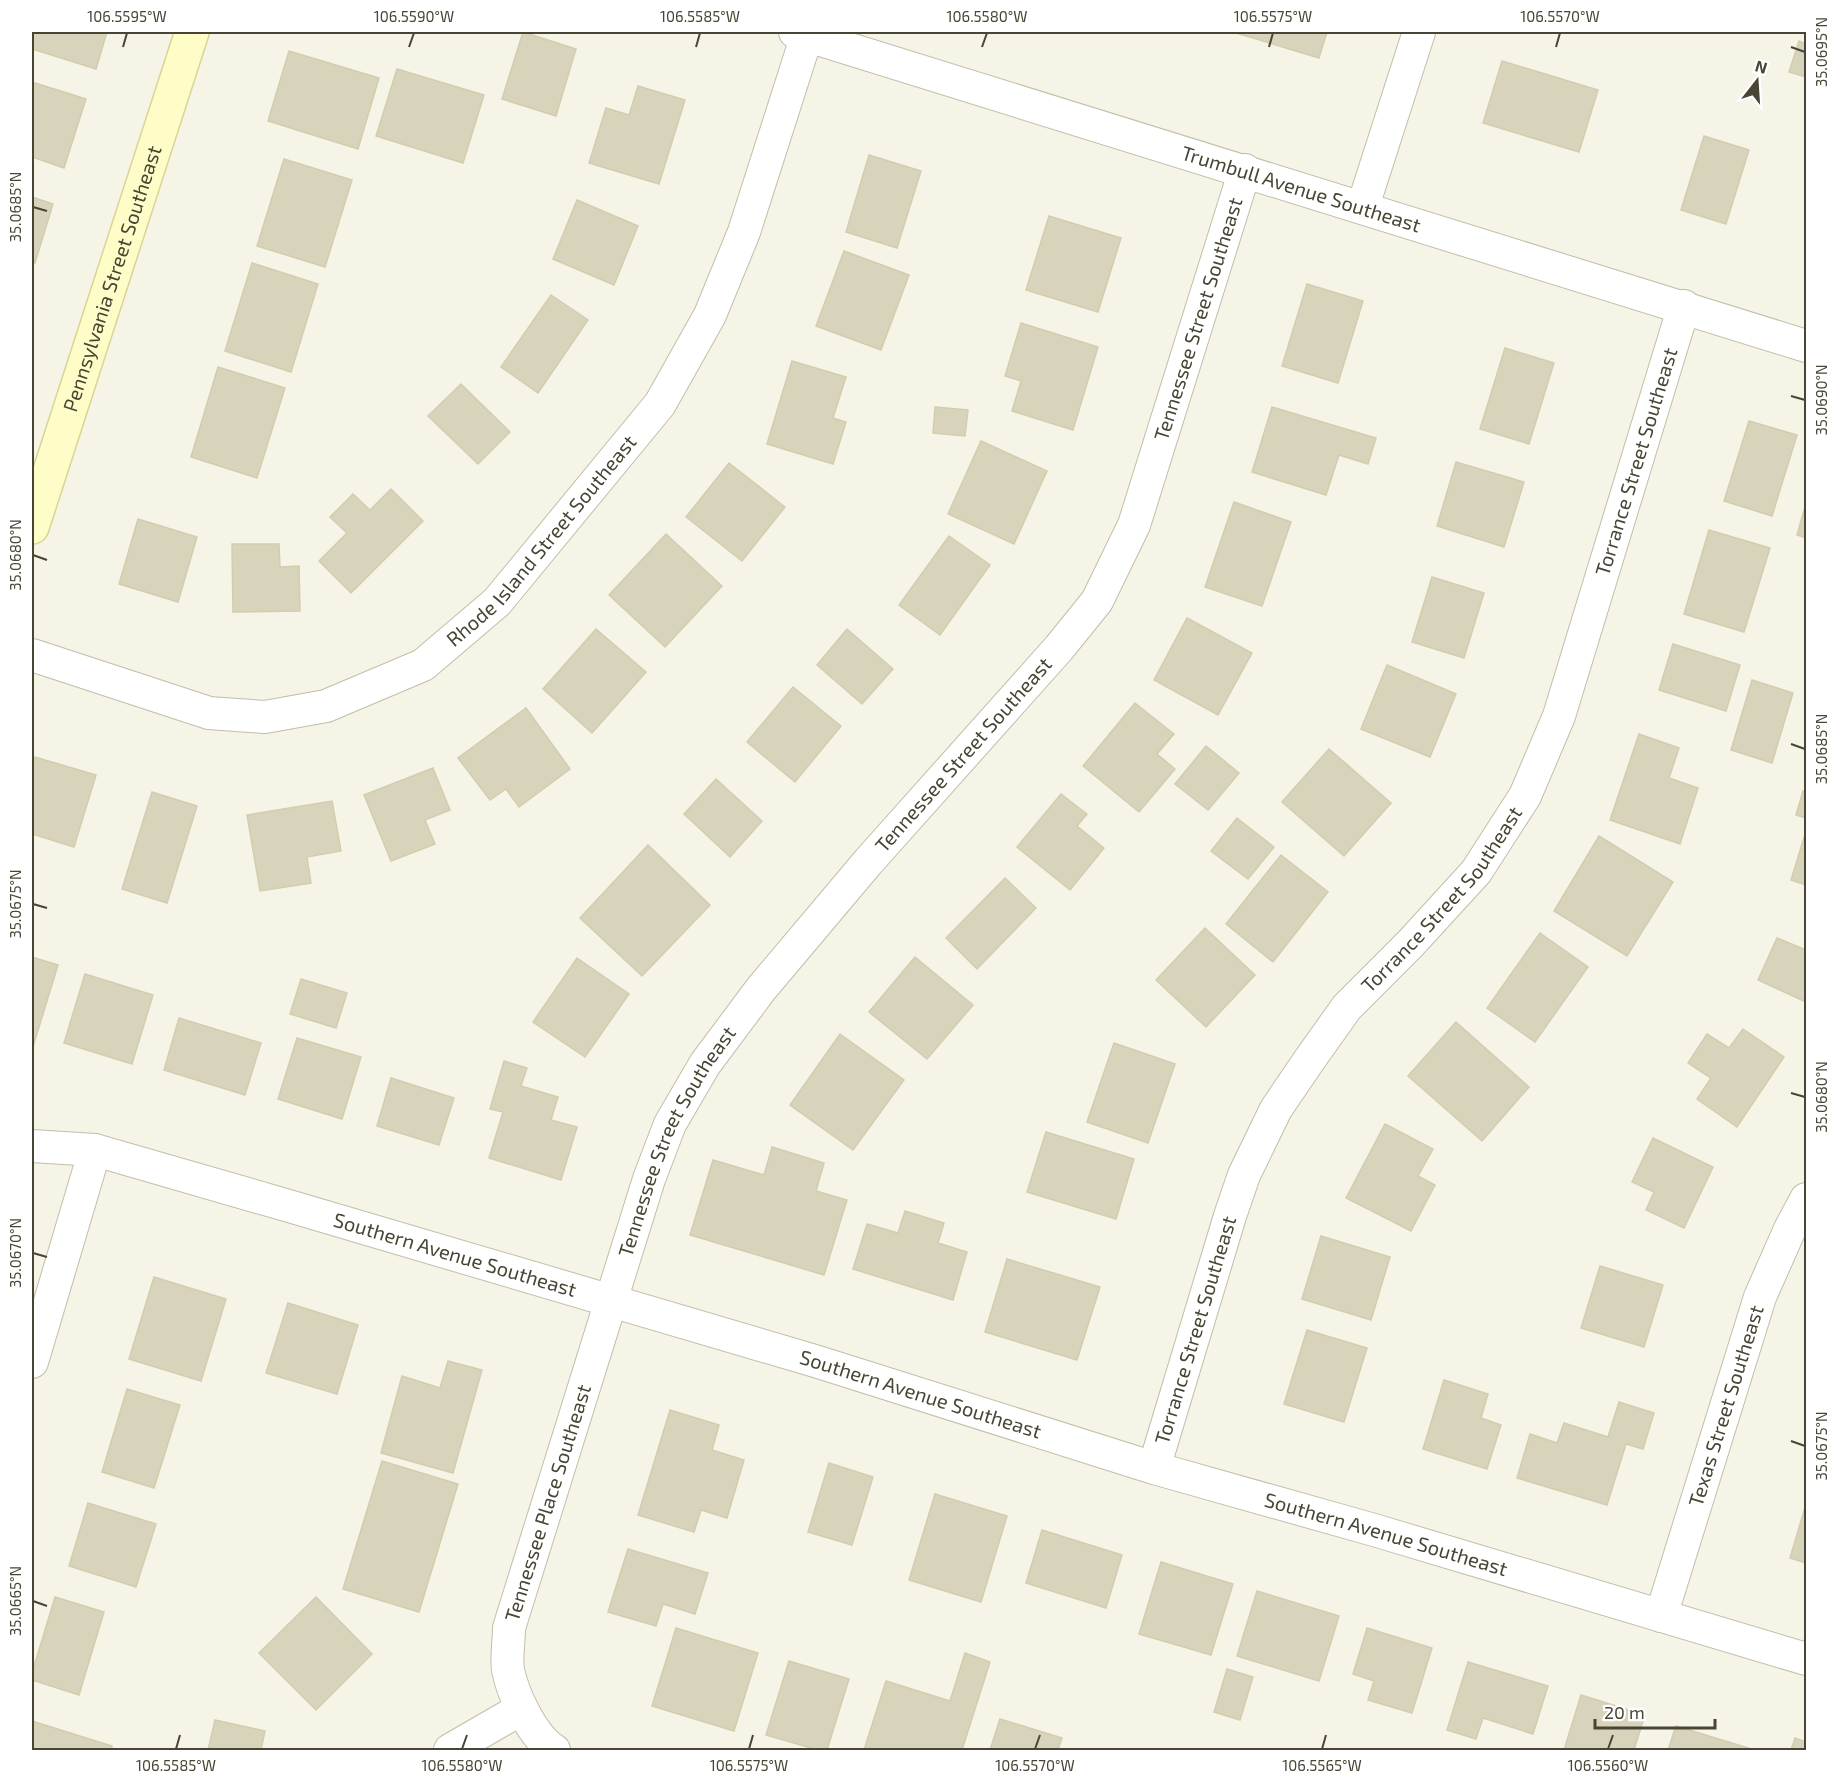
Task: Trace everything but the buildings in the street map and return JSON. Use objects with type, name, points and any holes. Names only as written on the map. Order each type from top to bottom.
[{"type":"street","name":"Pennsylvania Street Southeast","points":[[32,527],[192,32]]},
{"type":"street","points":[[1362,206],[1419,32]]},
{"type":"street","name":"Trumbull Avenue Southeast","points":[[803,33],[1806,345]]},
{"type":"street","name":"Rhode Island Street Southeast","points":[[32,655],[209,713],[265,717],[326,706],[423,665],[497,602],[660,404],[710,315],[744,232],[803,33]]},
{"type":"street","name":"Tennessee Street Southeast","points":[[611,1300],[649,1179],[670,1125],[705,1064],[761,989],[860,871],[1059,648],[1098,601],[1134,525],[1245,170]]},
{"type":"street","name":"Torrance Street Southeast","points":[[1154,1468],[1230,1216],[1244,1175],[1276,1109],[1347,1007],[1411,943],[1476,872],[1525,796],[1559,716],[1684,306]]},
{"type":"street","name":"Southern Avenue Southeast","points":[[32,1146],[95,1150],[611,1300],[1154,1468],[1374,1530],[1806,1659]]},
{"type":"street","points":[[32,1362],[95,1150]]},
{"type":"street","name":"Texas Street Southeast","points":[[1661,1616],[1760,1297],[1806,1199]]},
{"type":"street","name":"Tennessee Place Southeast","points":[[554,1750],[546,1746],[521,1709],[508,1670],[509,1628],[611,1300]]},
{"type":"street","points":[[450,1750],[521,1709]]}]
